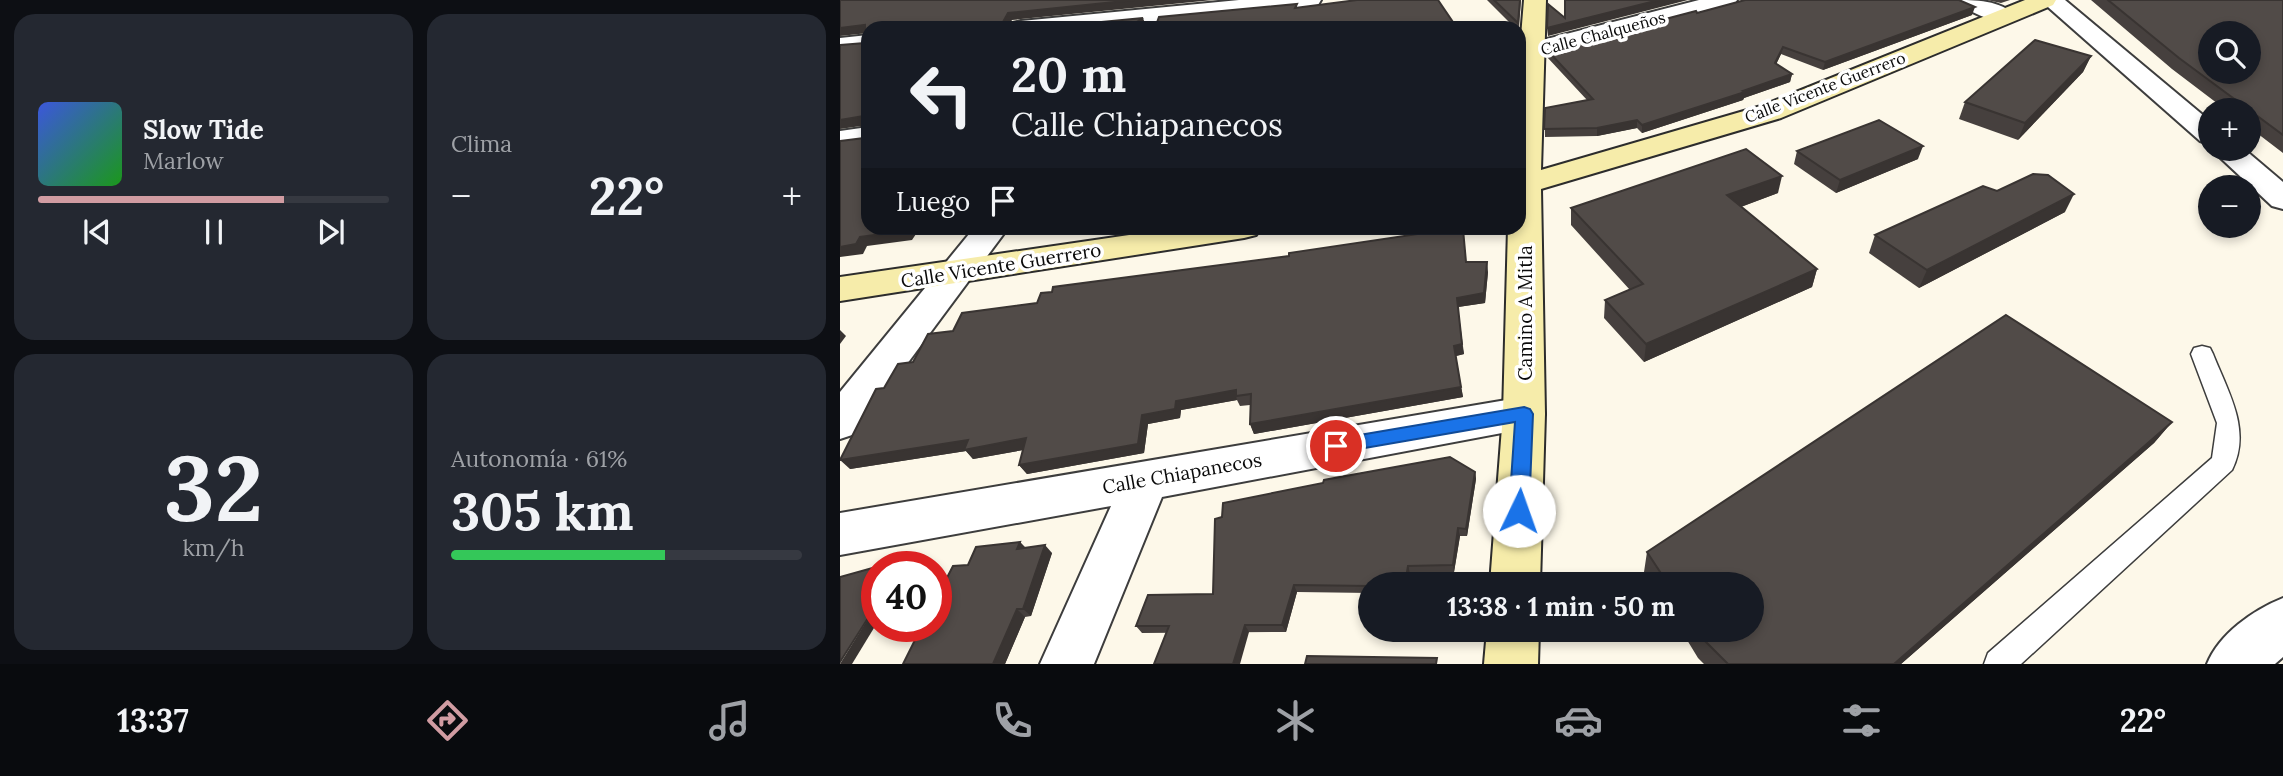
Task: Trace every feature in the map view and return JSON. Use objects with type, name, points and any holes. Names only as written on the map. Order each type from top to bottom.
[{"type":"main road","name":"Camino A Mitla","points":[[1526,52],[1535,0]]},
{"type":"main road","name":"Calle Vicente Guerrero","points":[[1526,184],[1771,111],[2045,0]]},
{"type":"main road","name":"Calle Vicente Guerrero","points":[[840,289],[1198,235]]},
{"type":"main road","name":"Camino A Mitla","points":[[1516,572],[1524,414],[1522,235]]},
{"type":"main road","points":[[1511,664],[1512,642]]},
{"type":"street","points":[[1093,21],[1310,0]]},
{"type":"street","points":[[1966,0],[2003,16]]},
{"type":"street","points":[[2052,0],[2198,125]]},
{"type":"street","name":"Calle Chalqueños","points":[[1526,52],[1715,2]]},
{"type":"street","points":[[840,45],[861,43]]},
{"type":"street","points":[[840,139],[861,137]]},
{"type":"street","points":[[2240,161],[2283,199]]},
{"type":"street","points":[[840,422],[986,235]]},
{"type":"street","points":[[840,299],[910,279]]},
{"type":"street","name":"Calle Chiapanecos","points":[[840,534],[1147,478],[1524,414]]},
{"type":"street","points":[[1067,664],[1147,478]]},
{"type":"street","points":[[2234,664],[2283,623]]},
{"type":"lane","points":[[1999,664],[2223,463],[2229,423],[2202,354]]},
{"type":"building","points":[[840,0],[1134,0],[1008,13],[1004,21],[861,21],[861,25],[840,28]]},
{"type":"building","points":[[1357,0],[1438,0],[1452,21],[1158,21],[1159,17],[1297,4],[1295,8]]},
{"type":"building","points":[[1494,0],[1520,0],[1518,21]]},
{"type":"building","points":[[1565,0],[1659,0],[1547,28],[1548,4],[1565,18]]},
{"type":"building","points":[[1745,0],[1959,0],[1975,7],[1825,62],[1783,47],[1775,63],[1792,74],[1642,125],[1637,120],[1597,128],[1544,129],[1545,108],[1593,99],[1547,50]]},
{"type":"building","points":[[2108,0],[2283,0],[2283,135],[2261,119],[2261,98],[2233,98],[2214,84],[2261,84],[2261,21],[2198,21],[2198,72]]},
{"type":"building","points":[[1143,18],[1138,21],[1112,21]]},
{"type":"building","points":[[2035,40],[2091,56],[2025,123],[1965,102]]},
{"type":"building","points":[[861,43],[861,116],[840,120],[840,45]]},
{"type":"building","points":[[1879,120],[1923,146],[1840,180],[1797,151]]},
{"type":"building","points":[[861,138],[861,235],[875,235],[860,237],[856,244],[840,247],[840,141]]},
{"type":"building","points":[[1746,149],[1782,176],[1727,195],[1817,269],[1646,344],[1605,300],[1643,284],[1571,208]]},
{"type":"building","points":[[2033,174],[2048,175],[2074,194],[1927,270],[1875,235],[1983,186],[1997,191]]},
{"type":"building","points":[[1411,235],[1464,235],[1466,262],[1487,262],[1484,293],[1457,298],[1462,344],[1454,346],[1461,387],[1250,424],[1251,394],[1236,396],[1236,390],[1176,401],[1175,409],[1142,415],[1138,444],[1019,465],[1026,438],[964,450],[968,440],[840,460],[876,389],[884,388],[898,364],[913,362],[928,334],[953,331],[962,313],[1037,303],[1041,293],[1052,292],[1053,287],[1289,256],[1289,253]]},
{"type":"building","points":[[2006,315],[2172,422],[1894,664],[1728,664],[1706,642],[1764,642],[1764,572],[1660,572],[1647,552]]},
{"type":"building","points":[[1450,457],[1475,472],[1466,529],[1458,528],[1453,565],[1408,566],[1407,572],[1358,572],[1358,586],[1294,585],[1282,625],[1245,625],[1233,664],[1154,664],[1169,626],[1136,626],[1148,595],[1213,594],[1215,519],[1222,517],[1223,503],[1323,483],[1324,480]]},
{"type":"building","points":[[1020,542],[1017,549],[1045,545],[1023,609],[1017,609],[993,664],[903,664],[914,642],[952,642],[952,568],[968,565],[976,547]]},
{"type":"building","points":[[861,571],[861,629],[840,662],[840,577]]},
{"type":"building","points":[[1307,656],[1437,658],[1436,664],[1305,664]]},
{"type":"route","points":[[1336,446],[1524,414],[1519,511]]}]
